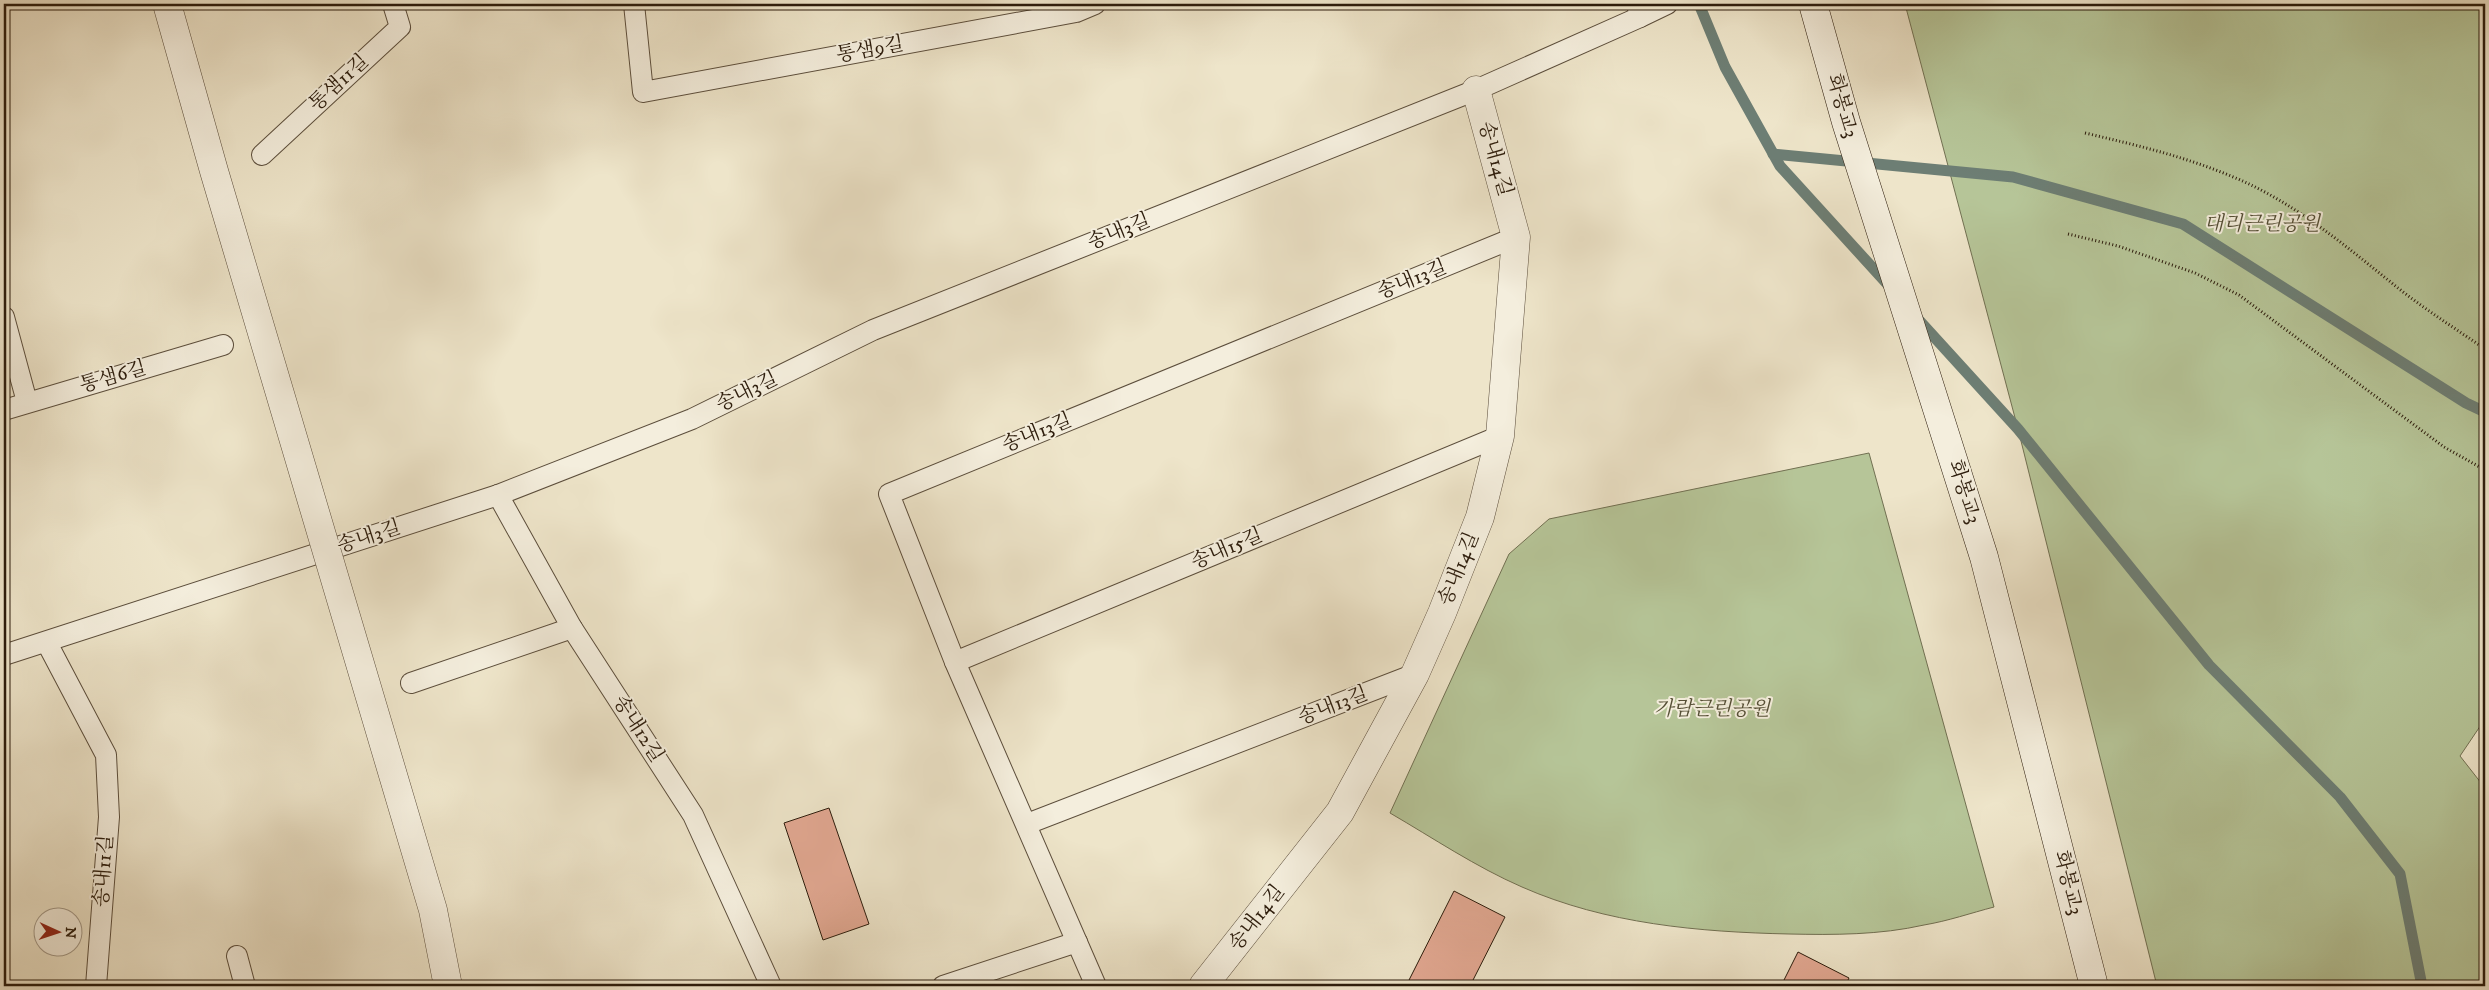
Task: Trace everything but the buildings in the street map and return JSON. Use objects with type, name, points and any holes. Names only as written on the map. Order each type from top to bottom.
[{"type":"street","points":[[167,4],[214,171],[434,910],[448,986]]},
{"type":"street","name":"화봉교3","points":[[1813,4],[1846,122],[1984,557],[2094,986]]},
{"type":"street","name":"송내14길","points":[[1203,986],[1340,812],[1415,674],[1442,613],[1480,517],[1500,436],[1516,237],[1476,90]]},
{"type":"lane","name":"통샘11길","points":[[262,156],[400,27],[393,4]]},
{"type":"lane","name":"통샘9길","points":[[634,4],[643,92],[1076,12],[1095,4]]},
{"type":"lane","name":"송내3길","points":[[4,655],[47,643],[498,495],[692,419],[873,330],[1476,90],[1639,11],[1667,4]]},
{"type":"lane","name":"송내13길","points":[[1096,986],[955,662],[889,494],[1516,237]]},
{"type":"lane","points":[[4,317],[27,402]]},
{"type":"lane","name":"통샘6길","points":[[4,410],[222,345]]},
{"type":"lane","name":"송내15길","points":[[955,662],[1500,436]]},
{"type":"lane","name":"송내12길","points":[[498,495],[572,628],[693,814],[771,986]]},
{"type":"lane","points":[[411,683],[572,628]]},
{"type":"lane","name":"송내11길","points":[[47,643],[106,756],[108,817],[96,986]]},
{"type":"lane","name":"송내13길","points":[[1027,824],[1415,674]]},
{"type":"lane","points":[[943,986],[1077,942]]},
{"type":"lane","points":[[237,956],[245,986]]},
{"type":"path","points":[[2086,134],[2176,155],[2240,180],[2305,216],[2344,244],[2400,289],[2485,349]]},
{"type":"path","points":[[2068,234],[2118,246],[2195,273],[2239,295],[2444,447],[2485,470]]},
{"type":"green space","name":"대리근린공원","points":[[1905,4],[2485,4],[2485,719],[2460,756],[2485,788],[2485,986],[2157,986],[2018,429]]},
{"type":"green space","name":"가람근린공원","points":[[1869,453],[1994,907],[1907,928],[1857,934],[1755,933],[1653,924],[1586,910],[1522,887],[1471,861],[1390,813],[1509,554],[1549,519]]},
{"type":"waterway","points":[[1699,4],[1725,67],[1780,166],[1891,288]]},
{"type":"waterway","points":[[1773,154],[2013,177],[2183,224],[2466,403],[2485,412]]},
{"type":"waterway","points":[[1916,317],[2018,429],[2209,665],[2340,797],[2400,874],[2422,986]]}]
